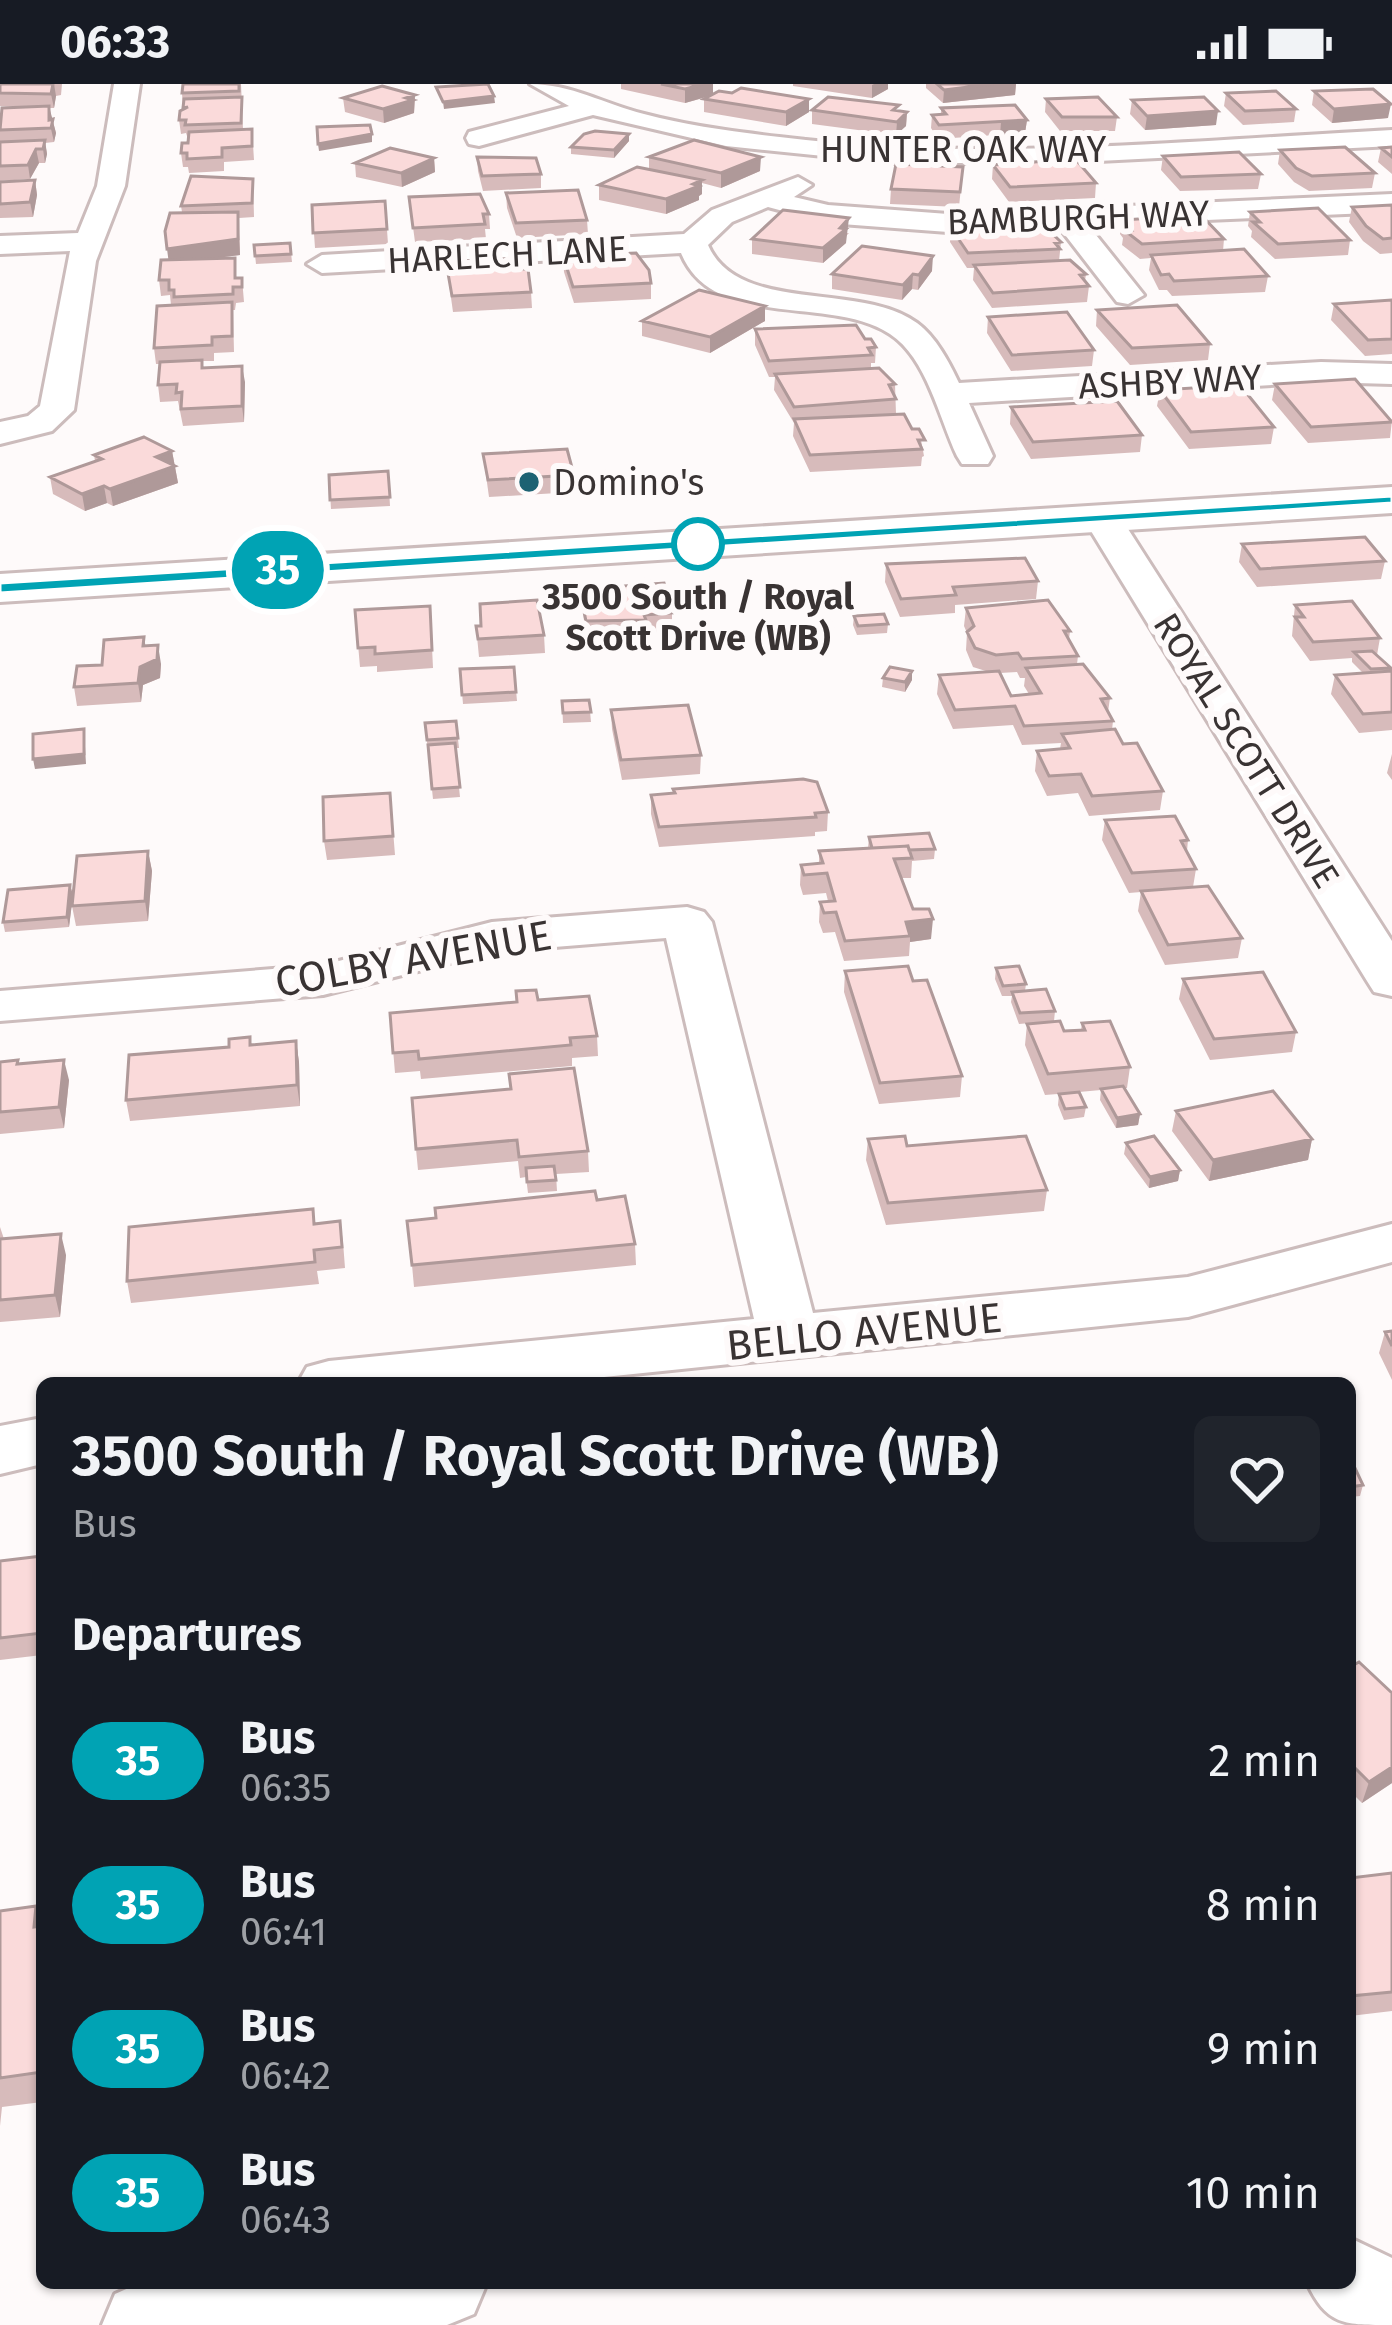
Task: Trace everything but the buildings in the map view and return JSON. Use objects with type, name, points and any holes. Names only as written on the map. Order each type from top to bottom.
[{"type":"main road","points":[[0,588],[1392,500]]},
{"type":"street","points":[[0,433],[40,424],[59,405],[88,241],[112,186],[127,84]]},
{"type":"street","name":"HUNTER OAK WAY","points":[[543,84],[595,107],[686,131],[836,151],[991,156],[1392,138]]},
{"type":"street","points":[[479,138],[595,107]]},
{"type":"street","points":[[836,151],[814,176],[711,222],[692,243],[700,263],[731,286],[767,298],[856,309],[896,322],[913,336],[949,394],[950,410],[975,456]]},
{"type":"street","points":[[1123,175],[1158,214]]},
{"type":"street","name":"BAMBURGH WAY","points":[[766,198],[818,212],[948,223],[1392,203]]},
{"type":"street","points":[[1068,219],[1128,295]]},
{"type":"street","points":[[0,245],[88,241]]},
{"type":"street","name":"HARLECH LANE","points":[[322,265],[692,243]]},
{"type":"street","name":"ASHBY WAY","points":[[949,394],[1321,372],[1392,374]]},
{"type":"street","name":"ROYAL SCOTT DRIVE","points":[[1102,518],[1392,981]]},
{"type":"street","name":"COLBY AVENUE","points":[[0,1006],[323,980],[492,937],[687,922],[789,1338]]},
{"type":"street","name":"BELLO AVENUE","points":[[390,1377],[1188,1297],[1392,1243]]},
{"type":"street","points":[[0,1450],[36,1442]]},
{"type":"street","points":[[1356,2286],[1392,2308]]},
{"type":"street","points":[[146,2325],[401,2289]]},
{"type":"bus line","name":"35","points":[[0,588],[1392,500]]},
{"type":"place","name":"Domino's","points":[[529,482]]},
{"type":"place","name":"3500 South / Royal Scott Drive (WB)","points":[[698,544]]}]
